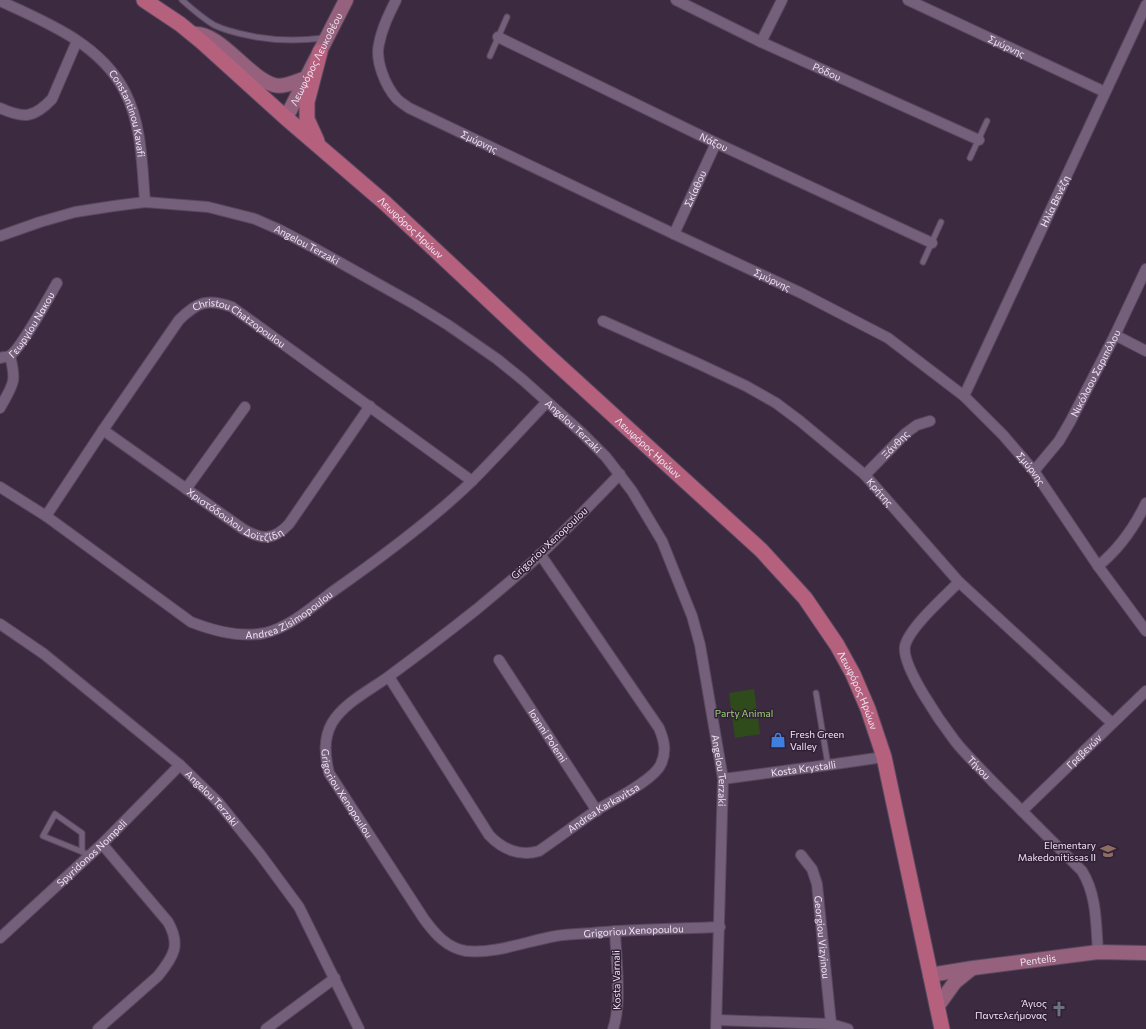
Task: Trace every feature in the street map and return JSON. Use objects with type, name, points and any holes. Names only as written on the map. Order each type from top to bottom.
[{"type":"main road","name":"Λεωφόρος Ηρώων","points":[[144,0],[192,34],[286,118],[385,203],[550,357],[761,550],[805,598],[837,645],[853,674],[868,708],[884,757],[942,1029]]},
{"type":"main road","points":[[319,146],[307,119],[307,102],[320,52]]},
{"type":"street","name":"Λεωφόρος Λευκοθέου","points":[[286,118],[346,0]]},
{"type":"street","name":"Σμύρνης","points":[[396,0],[384,27],[378,46],[379,63],[385,80],[396,98],[409,108],[801,293],[888,338],[964,396],[1003,435],[1034,471],[1098,566],[1146,631]]},
{"type":"street","name":"Ρόδου","points":[[676,0],[761,42],[979,140]]},
{"type":"street","points":[[761,42],[782,0]]},
{"type":"street","name":"Σμύρνης","points":[[908,0],[1105,92]]},
{"type":"street","name":"Constantinou Kavafi","points":[[0,1],[46,22],[63,32],[98,57],[110,69],[126,93],[136,124],[140,147],[145,202]]},
{"type":"street","name":"Ηλία Βενέζη","points":[[964,396],[1146,5]]},
{"type":"street","points":[[192,34],[199,33],[211,38],[261,78],[274,86],[292,83],[306,78]]},
{"type":"street","name":"Νάξου","points":[[498,37],[716,143],[932,244]]},
{"type":"street","points":[[0,108],[15,115],[22,115],[40,110],[46,106],[52,99],[77,41]]},
{"type":"street","name":"Σκίαθου","points":[[674,234],[716,143]]},
{"type":"street","name":"Angelou Terzaki","points":[[0,236],[75,212],[145,202],[208,207],[255,219],[280,230],[350,268],[448,325],[497,359],[582,432],[606,457],[632,491],[662,541],[692,616],[701,653],[723,779],[720,927],[716,1025]]},
{"type":"street","name":"Νικόλαου Σαριπόλου","points":[[1034,471],[1052,451],[1063,434],[1115,335],[1146,269]]},
{"type":"street","name":"Γεωργίου Νακου","points":[[0,358],[10,356],[25,338],[57,283]]},
{"type":"street","name":"Christou Chatzopoulou","points":[[46,516],[102,430],[179,320],[193,307],[199,304],[214,302],[232,307],[472,481]]},
{"type":"street","name":"Κρήτης","points":[[603,321],[746,386],[776,403],[800,421],[864,475],[959,582],[1112,723]]},
{"type":"street","points":[[1115,335],[1146,351]]},
{"type":"street","points":[[0,408],[14,379],[14,371],[10,356]]},
{"type":"street","name":"Andrea Zisimopoulou","points":[[0,487],[46,516],[191,622],[217,631],[248,634],[264,633],[292,622],[365,569],[434,515],[472,481],[548,402]]},
{"type":"street","name":"Χριστόδουλου Δοϊτζίδη","points":[[102,430],[251,534],[268,538],[276,535],[289,524],[370,406]]},
{"type":"street","points":[[186,488],[245,407]]},
{"type":"street","name":"Ξάνθης","points":[[864,475],[906,432],[918,425],[930,421]]},
{"type":"street","name":"Grigoriou Xenopoulou","points":[[620,474],[540,554],[476,609],[389,677],[350,704],[332,723],[328,735],[325,758],[329,773],[434,932],[443,941],[453,947],[465,951],[480,951],[557,936],[615,931],[720,927]]},
{"type":"street","points":[[1098,566],[1112,554],[1126,538],[1146,503]]},
{"type":"street","name":"Andrea Karkavitsa","points":[[389,677],[489,835],[494,841],[503,847],[523,853],[539,851],[652,775],[661,765],[664,756],[663,739],[659,728],[540,554]]},
{"type":"street","name":"Τήνου","points":[[959,582],[916,626],[904,647],[905,656],[914,678],[955,742],[1082,871],[1086,878],[1095,909],[1098,952]]},
{"type":"street","name":"Angelou Terzaki","points":[[0,624],[44,654],[180,765],[218,802],[260,854],[299,907],[359,1029]]},
{"type":"street","name":"Ioanni Polemi","points":[[499,660],[597,811]]},
{"type":"street","name":"Γρεβενών","points":[[1022,811],[1146,691]]},
{"type":"street","name":"Kosta Krystalli","points":[[723,779],[828,766],[884,757]]},
{"type":"street","name":"Spyridonos Nompeli","points":[[0,938],[86,853],[102,844],[180,765]]},
{"type":"street","points":[[98,1029],[158,976],[168,963],[175,945],[175,937],[168,922],[102,844]]},
{"type":"street","name":"Georgiou Vizyinou","points":[[801,855],[812,869],[817,884],[830,1024]]},
{"type":"street","name":"Kosta Varnali","points":[[613,1029],[618,1007],[615,931]]},
{"type":"street","name":"Pentelis","points":[[930,975],[1098,952],[1146,953]]},
{"type":"street","points":[[937,1007],[954,982],[973,968]]},
{"type":"street","points":[[266,1029],[335,978]]},
{"type":"street","points":[[716,1025],[830,1024],[848,1029]]},
{"type":"lane","points":[[182,0],[203,18],[213,24],[233,32],[284,41],[303,41],[326,38]]},
{"type":"lane","points":[[490,56],[507,17]]},
{"type":"lane","points":[[970,158],[988,121]]},
{"type":"lane","points":[[923,262],[941,222]]},
{"type":"lane","points":[[816,693],[828,766]]},
{"type":"lane","points":[[55,814],[82,833],[86,853],[43,836],[55,814]]},
{"type":"green space","name":"Party Animal","points":[[754,689],[760,734],[735,738],[729,693]]},
{"type":"place","name":"Fresh Green Valley","points":[[778,740]]},
{"type":"place","name":"Elementary Makedonitissas II","points":[[1108,851]]},
{"type":"place","name":"Άγιος Παντελεήμονας","points":[[1059,1009]]}]
